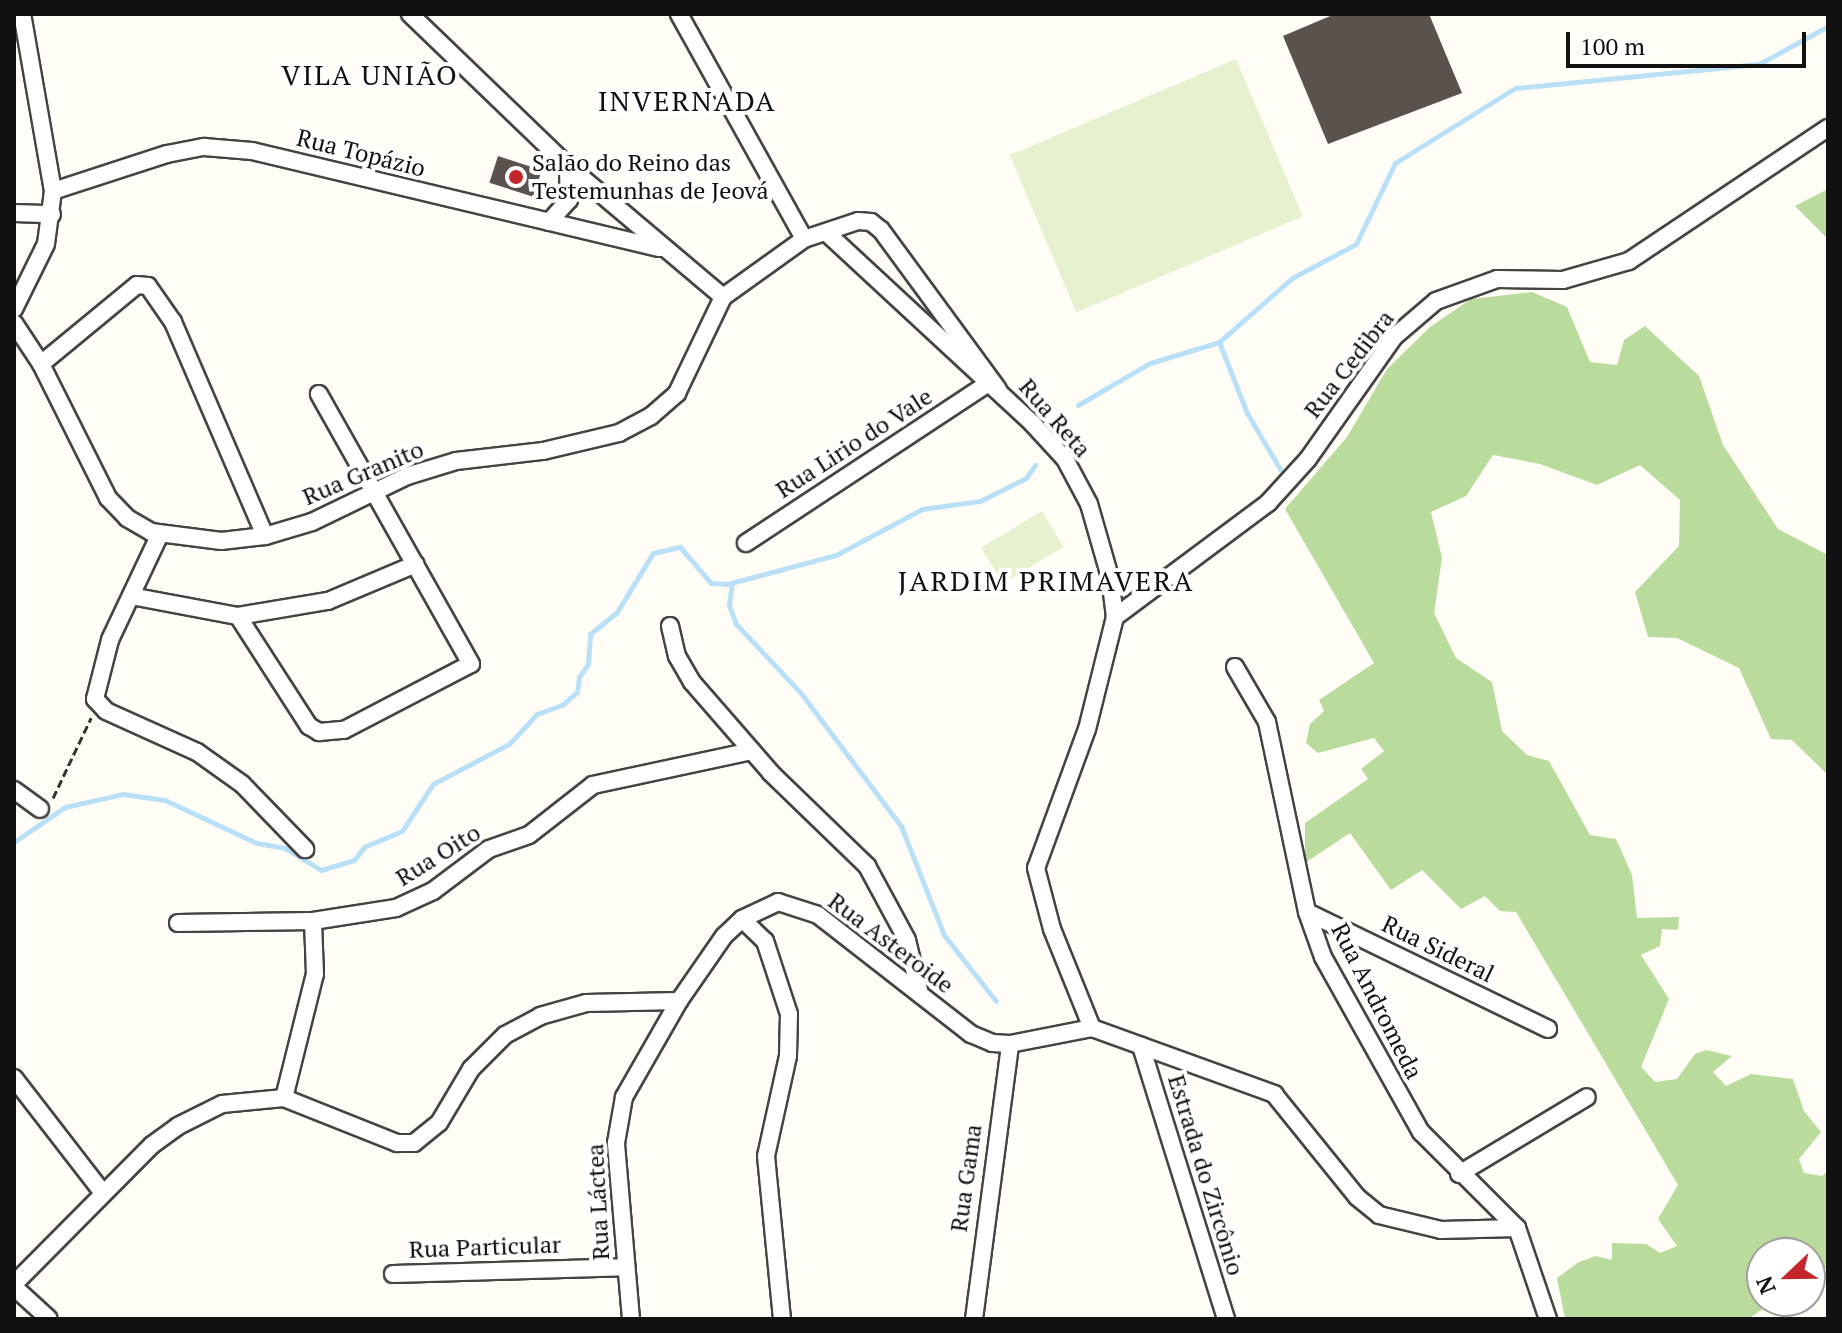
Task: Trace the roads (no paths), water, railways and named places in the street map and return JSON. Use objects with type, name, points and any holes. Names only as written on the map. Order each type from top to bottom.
[{"type":"street","points":[[17,300],[46,244],[53,191],[22,14]]},
{"type":"street","points":[[410,14],[568,166],[660,248],[723,297]]},
{"type":"street","points":[[679,14],[804,239]]},
{"type":"street","name":"Rua Cedibra","points":[[1115,617],[1268,503],[1308,459],[1394,337],[1436,301],[1497,279],[1563,280],[1629,261],[1828,128]]},
{"type":"street","name":"Rua Topázio","points":[[53,191],[204,147],[252,151],[660,248]]},
{"type":"street","points":[[549,222],[569,200],[568,166]]},
{"type":"street","points":[[14,213],[52,214]]},
{"type":"street","name":"Rua Reta","points":[[804,239],[828,234],[858,221],[871,222],[881,230],[993,386]]},
{"type":"street","name":"Rua Reta","points":[[828,234],[993,386],[1065,459],[1089,504],[1110,577],[1115,617]]},
{"type":"street","name":"Rua Granito","points":[[14,323],[41,364],[108,498],[127,518],[160,534],[221,541],[265,536],[312,522],[374,493],[456,461],[577,445],[619,433],[651,416],[677,393],[723,297],[804,239]]},
{"type":"street","points":[[41,364],[137,285],[148,286],[173,322],[265,536]]},
{"type":"street","name":"Rua Lirio do Vale","points":[[746,543],[993,386]]},
{"type":"street","points":[[238,616],[309,726],[319,732],[344,730],[471,664],[319,394]]},
{"type":"street","points":[[160,534],[97,679],[102,707],[197,752],[242,784],[305,849]]},
{"type":"street","points":[[131,596],[238,616],[328,601],[416,564]]},
{"type":"street","points":[[1115,617],[1087,729],[1036,868],[1052,929],[1092,1028],[1274,1094],[1357,1197],[1379,1215],[1441,1230],[1517,1228]]},
{"type":"street","points":[[670,626],[683,669],[751,751],[867,866],[907,940],[920,994]]},
{"type":"street","name":"Rua Andromeda","points":[[1235,667],[1267,722],[1307,912],[1323,957],[1421,1132],[1459,1174],[1517,1228],[1548,1319]]},
{"type":"street","name":"Rua Oito","points":[[178,923],[313,921],[396,908],[433,891],[489,849],[529,835],[593,785],[751,751]]},
{"type":"street","points":[[14,790],[40,809]]},
{"type":"street","name":"Rua Asteroide","points":[[742,919],[761,907],[791,903],[818,915],[971,1034],[1010,1044],[1092,1028]]},
{"type":"street","name":"Rua Sideral","points":[[1307,912],[1548,1029]]},
{"type":"street","points":[[49,1319],[14,1285],[103,1193],[178,1126],[222,1104],[284,1098],[397,1143],[414,1143],[439,1123],[471,1069],[505,1035],[540,1016],[586,1003],[679,1001],[742,919],[765,941],[789,1014],[788,1056],[766,1156],[782,1319]]},
{"type":"street","points":[[284,1098],[315,974],[313,921]]},
{"type":"street","name":"Rua Láctea","points":[[631,1319],[616,1143],[624,1097],[679,1001]]},
{"type":"street","name":"Rua Gama","points":[[974,1319],[1010,1044]]},
{"type":"street","name":"Estrada do Zircônio","points":[[1141,1046],[1226,1319]]},
{"type":"street","points":[[14,1078],[103,1193]]},
{"type":"street","points":[[1459,1174],[1587,1097]]},
{"type":"street","name":"Rua Particular","points":[[393,1274],[625,1267]]},
{"type":"waterway","points":[[1078,405],[1150,363],[1219,342],[1292,278],[1356,244],[1395,163],[1515,88],[1759,64],[1828,26]]},
{"type":"waterway","points":[[1219,342],[1247,413],[1280,469]]},
{"type":"waterway","points":[[14,842],[65,807],[123,794],[165,800],[257,843],[285,848],[321,870],[354,860],[364,847],[402,831],[433,784],[509,744],[537,714],[562,705],[577,692],[579,677],[588,664],[590,634],[617,612],[653,553],[680,547],[711,583],[727,584],[836,555],[922,509],[980,501],[1026,478],[1035,465]]},
{"type":"waterway","points":[[732,583],[729,605],[736,624],[800,692],[901,826],[944,935],[996,1001]]},
{"type":"place","name":"Salão do Reino das Testemunhas de Jeová","points":[[516,177]]},
{"type":"district","name":"VILA UNIÃO","points":[[370,75]]},
{"type":"district","name":"INVERNADA","points":[[687,101]]},
{"type":"district","name":"JARDIM PRIMAVERA","points":[[1046,581]]}]
